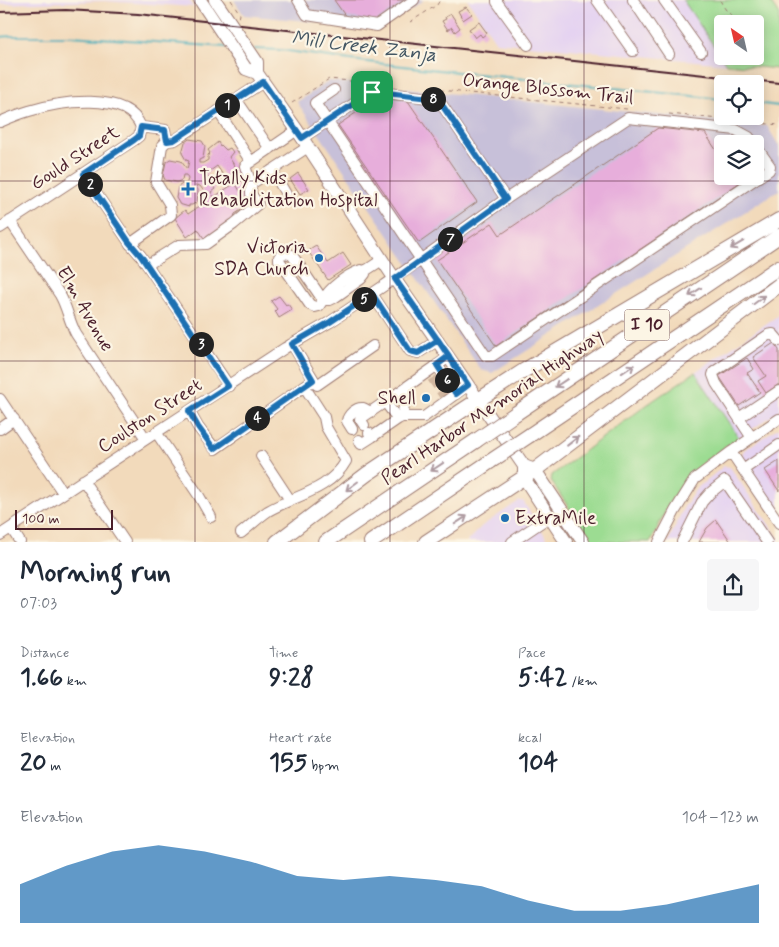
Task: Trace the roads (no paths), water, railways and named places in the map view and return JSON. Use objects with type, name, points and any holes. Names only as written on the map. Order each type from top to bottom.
[{"type":"highway","points":[[277,542],[367,474],[525,370],[779,220]]},
{"type":"highway","name":"Pearl Harbor Memorial Highway","points":[[326,542],[779,236]]},
{"type":"highway","name":"I 10","points":[[371,542],[779,267]]},
{"type":"highway","points":[[426,542],[527,471],[779,285]]},
{"type":"main road","points":[[200,0],[246,70],[259,72]]},
{"type":"main road","points":[[215,0],[237,26],[259,72],[382,260],[527,471],[583,542]]},
{"type":"main road","points":[[527,471],[549,517],[566,542]]},
{"type":"street","points":[[298,0],[308,15],[377,26],[414,0]]},
{"type":"street","points":[[497,0],[528,45]]},
{"type":"street","points":[[597,0],[633,51]]},
{"type":"street","points":[[633,0],[669,54]]},
{"type":"street","points":[[664,0],[702,52]]},
{"type":"street","points":[[130,244],[170,215],[170,205],[156,182],[162,146],[167,141],[174,140],[236,99],[259,72]]},
{"type":"street","points":[[334,90],[315,103],[421,259]]},
{"type":"street","points":[[251,184],[272,170],[302,138],[372,92],[378,92],[438,99],[506,199]]},
{"type":"street","points":[[236,99],[270,149]]},
{"type":"street","points":[[0,122],[44,107],[78,102],[105,103],[122,107],[136,118],[141,129],[165,130],[167,141]]},
{"type":"street","points":[[218,111],[251,162]]},
{"type":"street","name":"Coulston Street","points":[[0,535],[156,432],[395,279],[506,199],[628,118],[736,130],[745,135]]},
{"type":"street","name":"Gould Street","points":[[0,228],[134,140],[139,136],[141,129]]},
{"type":"street","points":[[147,265],[179,245],[206,244],[234,224],[258,204],[251,194],[251,184],[245,166],[270,149],[302,138]]},
{"type":"street","name":"Coulston Street","points":[[764,157],[770,166],[769,170],[764,173]]},
{"type":"street","points":[[272,170],[286,194]]},
{"type":"street","points":[[83,174],[130,244],[141,256],[228,386]]},
{"type":"street","name":"Coulston Street","points":[[421,259],[486,356],[492,356],[747,185]]},
{"type":"street","name":"Elm Avenue","points":[[10,221],[60,295],[76,334],[146,439]]},
{"type":"street","points":[[323,300],[292,255],[282,254],[279,260],[310,305],[315,307],[319,306],[330,290],[355,272],[365,271],[382,260]]},
{"type":"street","points":[[372,294],[410,351],[418,353],[438,340]]},
{"type":"street","points":[[752,438],[716,383],[713,377],[714,372],[768,335],[773,334],[779,341]]},
{"type":"street","points":[[292,344],[317,385],[373,346]]},
{"type":"street","points":[[368,432],[360,419],[408,386],[430,375],[437,365],[449,356]]},
{"type":"street","points":[[437,365],[456,394]]},
{"type":"street","points":[[189,411],[214,449],[313,380]]},
{"type":"street","points":[[359,440],[362,444],[368,432],[400,418],[424,417],[446,399],[468,385]]},
{"type":"street","points":[[241,533],[267,512],[329,481],[346,461],[326,427],[324,417],[304,386]]},
{"type":"street","points":[[400,418],[408,386]]},
{"type":"street","points":[[739,418],[779,391]]},
{"type":"street","points":[[0,399],[63,493]]},
{"type":"street","points":[[385,402],[400,418]]},
{"type":"street","points":[[352,429],[347,421],[348,416],[363,408],[371,412]]},
{"type":"street","points":[[0,429],[14,419]]},
{"type":"street","points":[[659,542],[695,479],[779,420]]},
{"type":"street","points":[[156,432],[211,517]]},
{"type":"street","points":[[743,470],[779,445]]},
{"type":"street","points":[[731,452],[743,470],[776,510],[779,522]]},
{"type":"street","points":[[262,456],[290,500]]},
{"type":"street","points":[[83,480],[125,542]]},
{"type":"street","points":[[682,542],[702,502],[725,481],[766,542]]},
{"type":"street","points":[[512,542],[549,517]]},
{"type":"street","points":[[11,528],[20,542]]},
{"type":"waterway","name":"Mill Creek Zanja","points":[[0,37],[71,36],[226,47]]},
{"type":"waterway","name":"Mill Creek Zanja","points":[[255,49],[281,50],[429,69],[714,98]]},
{"type":"waterway","name":"Mill Creek Zanja","points":[[764,104],[779,106]]},
{"type":"tunnel","points":[[432,378],[445,397]]},
{"type":"railway","points":[[0,12],[66,10],[138,14],[779,83]]},
{"type":"place","name":"Totally Kids Rehabilitation Hospital","points":[[188,189]]},
{"type":"place","name":"Victoria SDA Church","points":[[319,258]]},
{"type":"place","name":"Shell","points":[[426,398]]},
{"type":"place","name":"ExtraMile","points":[[505,518]]}]
